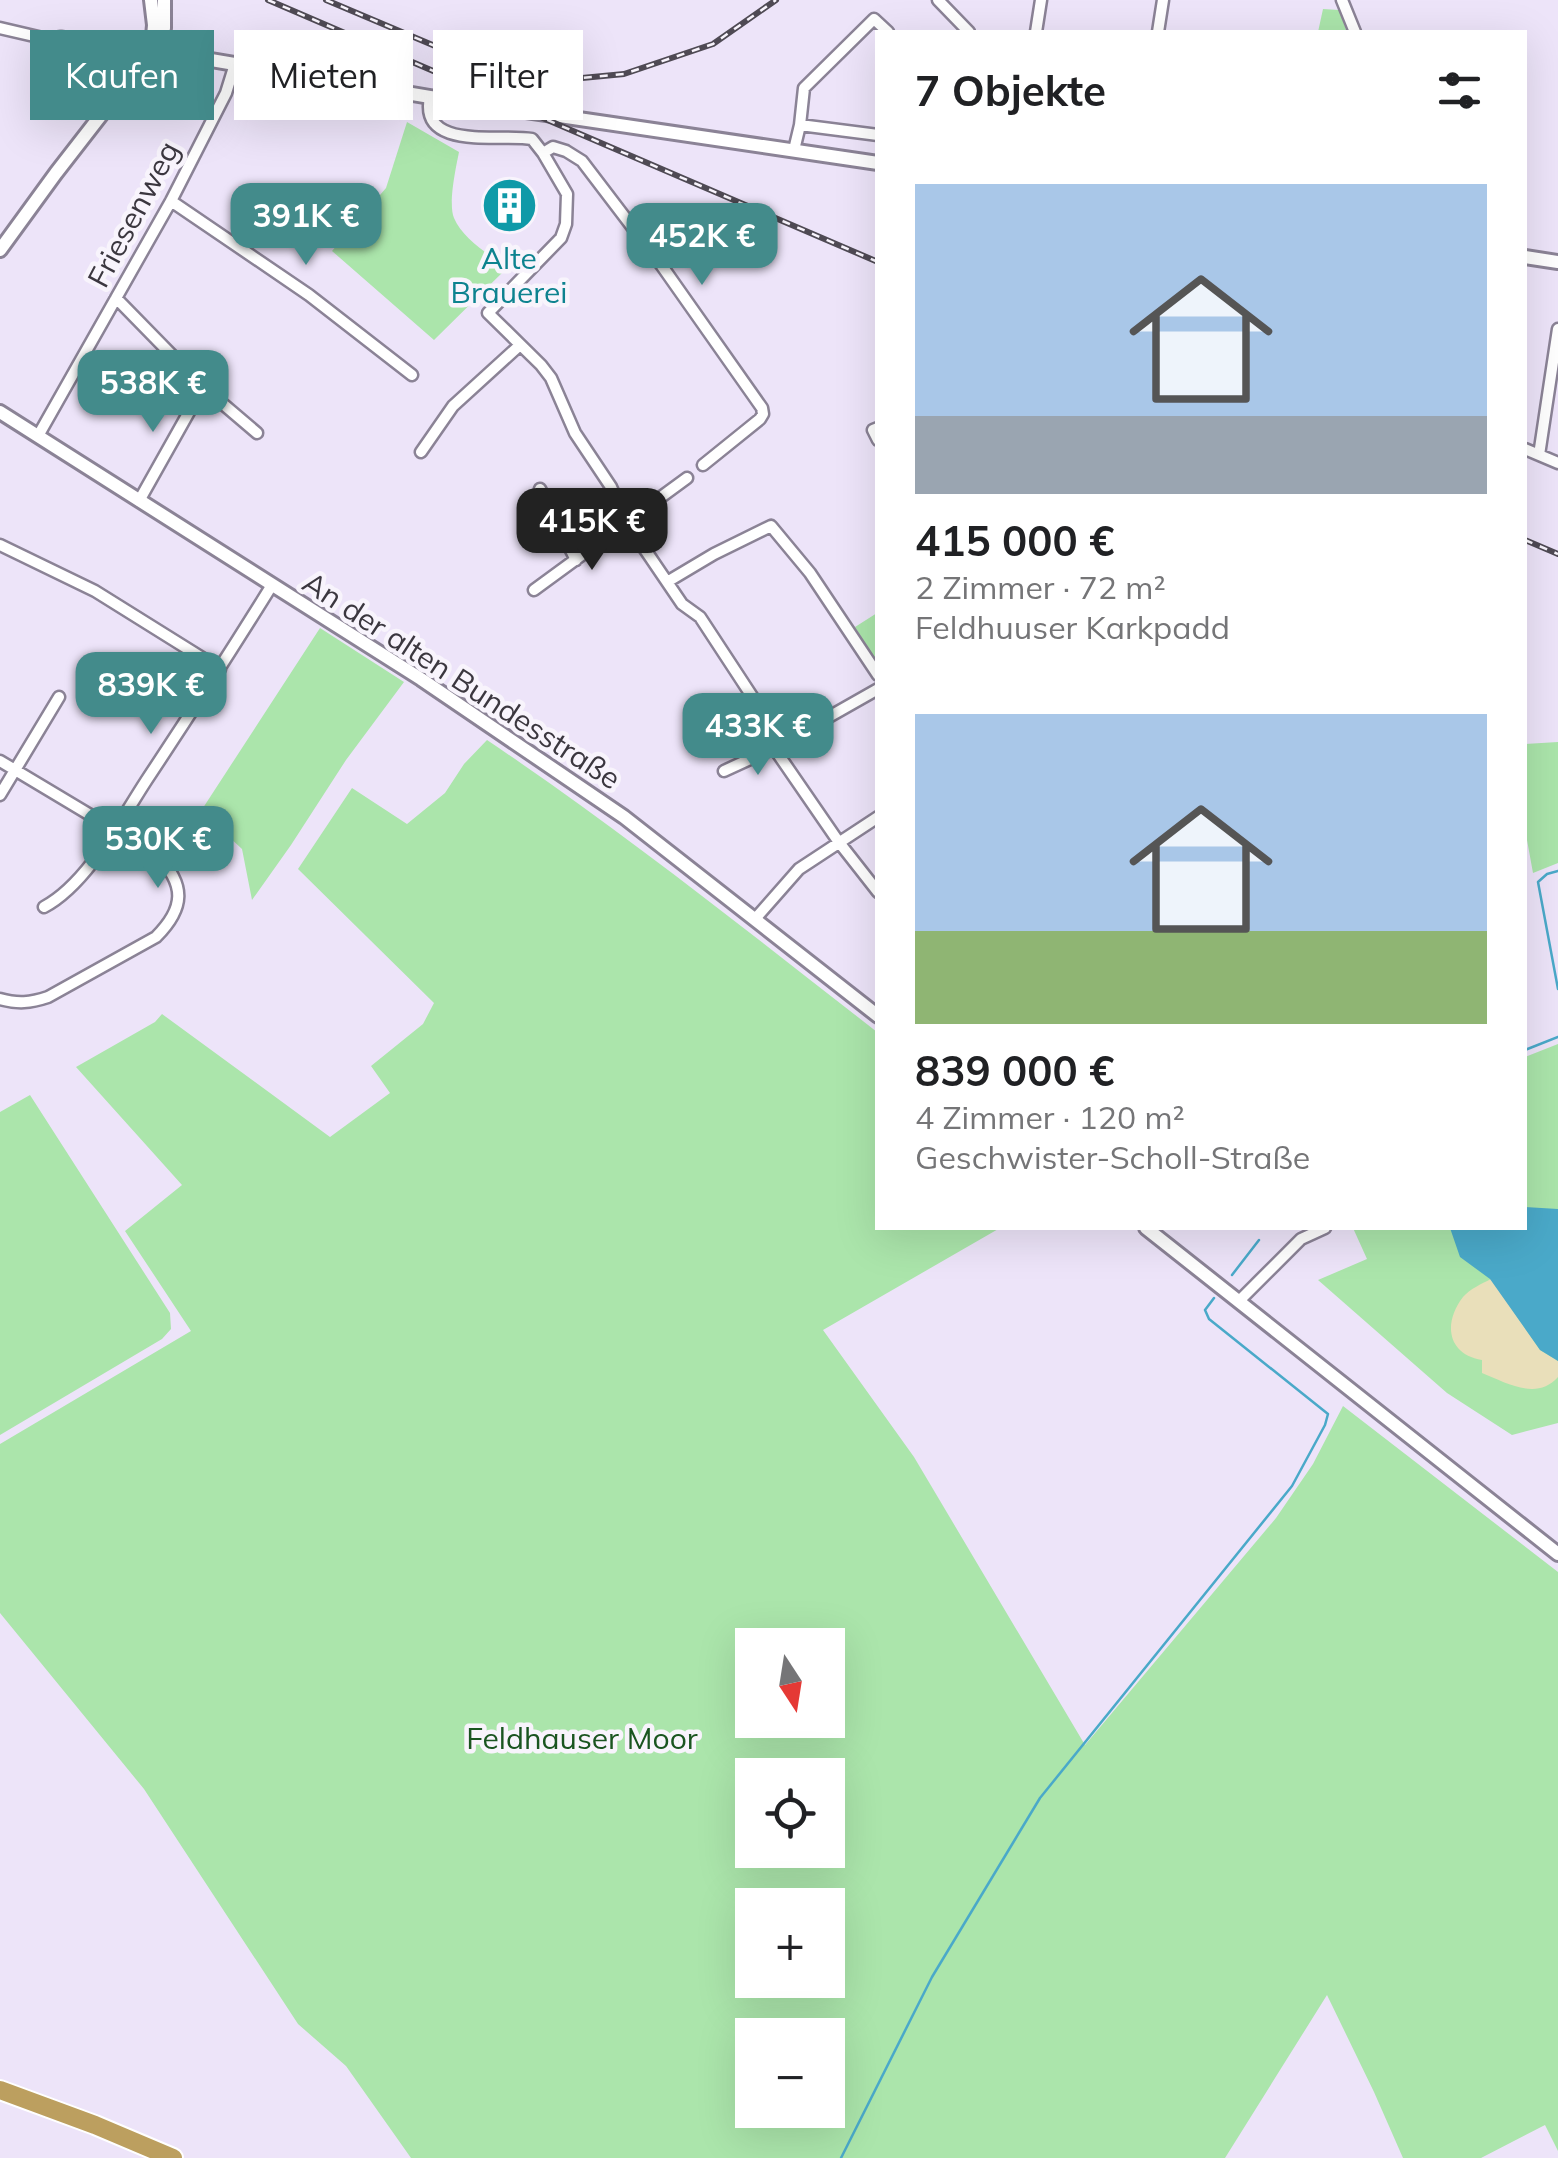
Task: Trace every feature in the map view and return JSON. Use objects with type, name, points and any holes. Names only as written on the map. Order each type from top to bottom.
[{"type":"highway","points":[[0,2090],[173,2158]]},
{"type":"street","points":[[152,0],[154,30]]},
{"type":"street","points":[[163,30],[164,0]]},
{"type":"street","points":[[938,0],[967,30]]},
{"type":"street","points":[[1036,30],[1041,0]]},
{"type":"street","points":[[1158,30],[1162,0]]},
{"type":"street","points":[[1342,0],[1354,30]]},
{"type":"street","points":[[794,150],[804,88],[874,19],[886,30]]},
{"type":"street","points":[[0,28],[30,35]]},
{"type":"street","name":"Friesenweg","points":[[38,436],[170,201],[226,93],[234,67]]},
{"type":"street","points":[[413,94],[875,164]]},
{"type":"street","points":[[430,97],[431,117],[449,134],[527,137],[536,142],[567,194],[566,224],[561,238],[488,313],[551,378],[575,433],[627,523],[682,604],[700,617],[759,707],[774,748],[875,888]]},
{"type":"street","points":[[0,250],[97,120]]},
{"type":"street","points":[[800,124],[875,135]]},
{"type":"street","points":[[543,153],[552,146],[582,161],[762,408],[760,419],[703,465]]},
{"type":"street","points":[[170,201],[309,295],[412,375]]},
{"type":"street","points":[[1527,258],[1558,262]]},
{"type":"street","points":[[116,298],[204,387],[257,433]]},
{"type":"street","points":[[1539,456],[1555,371],[1558,329]]},
{"type":"street","points":[[421,452],[453,406],[520,344]]},
{"type":"street","points":[[139,501],[204,387]]},
{"type":"street","name":"An der alten Bundesstraße","points":[[0,412],[421,679],[609,806],[875,1014]]},
{"type":"street","points":[[1527,451],[1558,463]]},
{"type":"street","points":[[534,590],[687,478]]},
{"type":"street","points":[[540,489],[576,560]]},
{"type":"street","points":[[667,582],[772,526],[810,573],[875,670]]},
{"type":"street","points":[[0,545],[95,591],[220,669]]},
{"type":"street","points":[[44,907],[73,886],[115,828],[272,585]]},
{"type":"street","points":[[724,771],[774,748],[875,691]]},
{"type":"street","points":[[0,795],[60,697]]},
{"type":"street","points":[[0,762],[157,855],[171,869],[179,903],[170,922],[156,937],[48,997],[30,1003],[0,998]]},
{"type":"street","points":[[756,919],[799,869],[875,819]]},
{"type":"street","points":[[1149,1230],[1558,1554]]},
{"type":"street","points":[[1239,1301],[1301,1239],[1321,1230]]},
{"type":"green space","points":[[1323,9],[1339,10],[1346,30],[1318,30]]},
{"type":"green space","points":[[407,122],[459,152],[452,195],[454,218],[470,239],[508,267],[434,340],[332,251],[386,188]]},
{"type":"green space","points":[[875,614],[875,661],[855,627]]},
{"type":"green space","points":[[320,628],[404,682],[252,900],[242,849],[201,811]]},
{"type":"green space","name":"Feldhauser Moor","points":[[487,740],[636,846],[875,1030],[875,1230],[997,1230],[823,1330],[914,1457],[1085,1745],[1276,1518],[1313,1464],[1343,1406],[1558,1572],[1558,2151],[1545,2125],[1481,2158],[1403,2158],[1327,1995],[1225,2158],[411,2158],[346,2066],[298,2024],[144,1789],[0,1613],[0,1444],[191,1331],[125,1231],[182,1185],[76,1067],[155,1022],[162,1014],[330,1137],[390,1093],[371,1066],[423,1024],[434,1003],[298,869],[352,788],[407,824],[445,793],[464,764]]},
{"type":"green space","points":[[1558,742],[1558,863],[1533,873],[1527,840],[1527,744]]},
{"type":"green space","points":[[1558,1044],[1558,1423],[1512,1435],[1447,1393],[1318,1280],[1367,1259],[1354,1230],[1527,1230],[1527,1056]]},
{"type":"green space","points":[[30,1095],[170,1313],[171,1329],[162,1339],[0,1435],[0,1112]]},
{"type":"sand","points":[[1491,1279],[1540,1350],[1558,1361],[1558,1377],[1550,1384],[1522,1388],[1482,1373],[1482,1360],[1470,1357],[1455,1344],[1451,1327],[1457,1307],[1469,1292]]},
{"type":"water","points":[[1527,1207],[1558,1209],[1558,1361],[1540,1350],[1490,1279],[1460,1257],[1451,1230],[1527,1230]]},
{"type":"waterway","points":[[1558,871],[1538,882],[1558,989]]},
{"type":"waterway","points":[[1527,1049],[1558,1037]]},
{"type":"waterway","points":[[1232,1275],[1259,1240]]},
{"type":"waterway","points":[[841,2158],[932,1977],[1040,1798],[1292,1486],[1325,1425],[1328,1414],[1209,1319],[1205,1310],[1214,1298]]},
{"type":"railway","points":[[268,0],[875,261]]},
{"type":"railway","points":[[326,0],[435,46],[517,72],[561,80],[624,74],[713,44],[776,0]]},
{"type":"railway","points":[[1527,541],[1558,554]]},
{"type":"place","name":"Alte Brauerei","points":[[509,205]]}]
